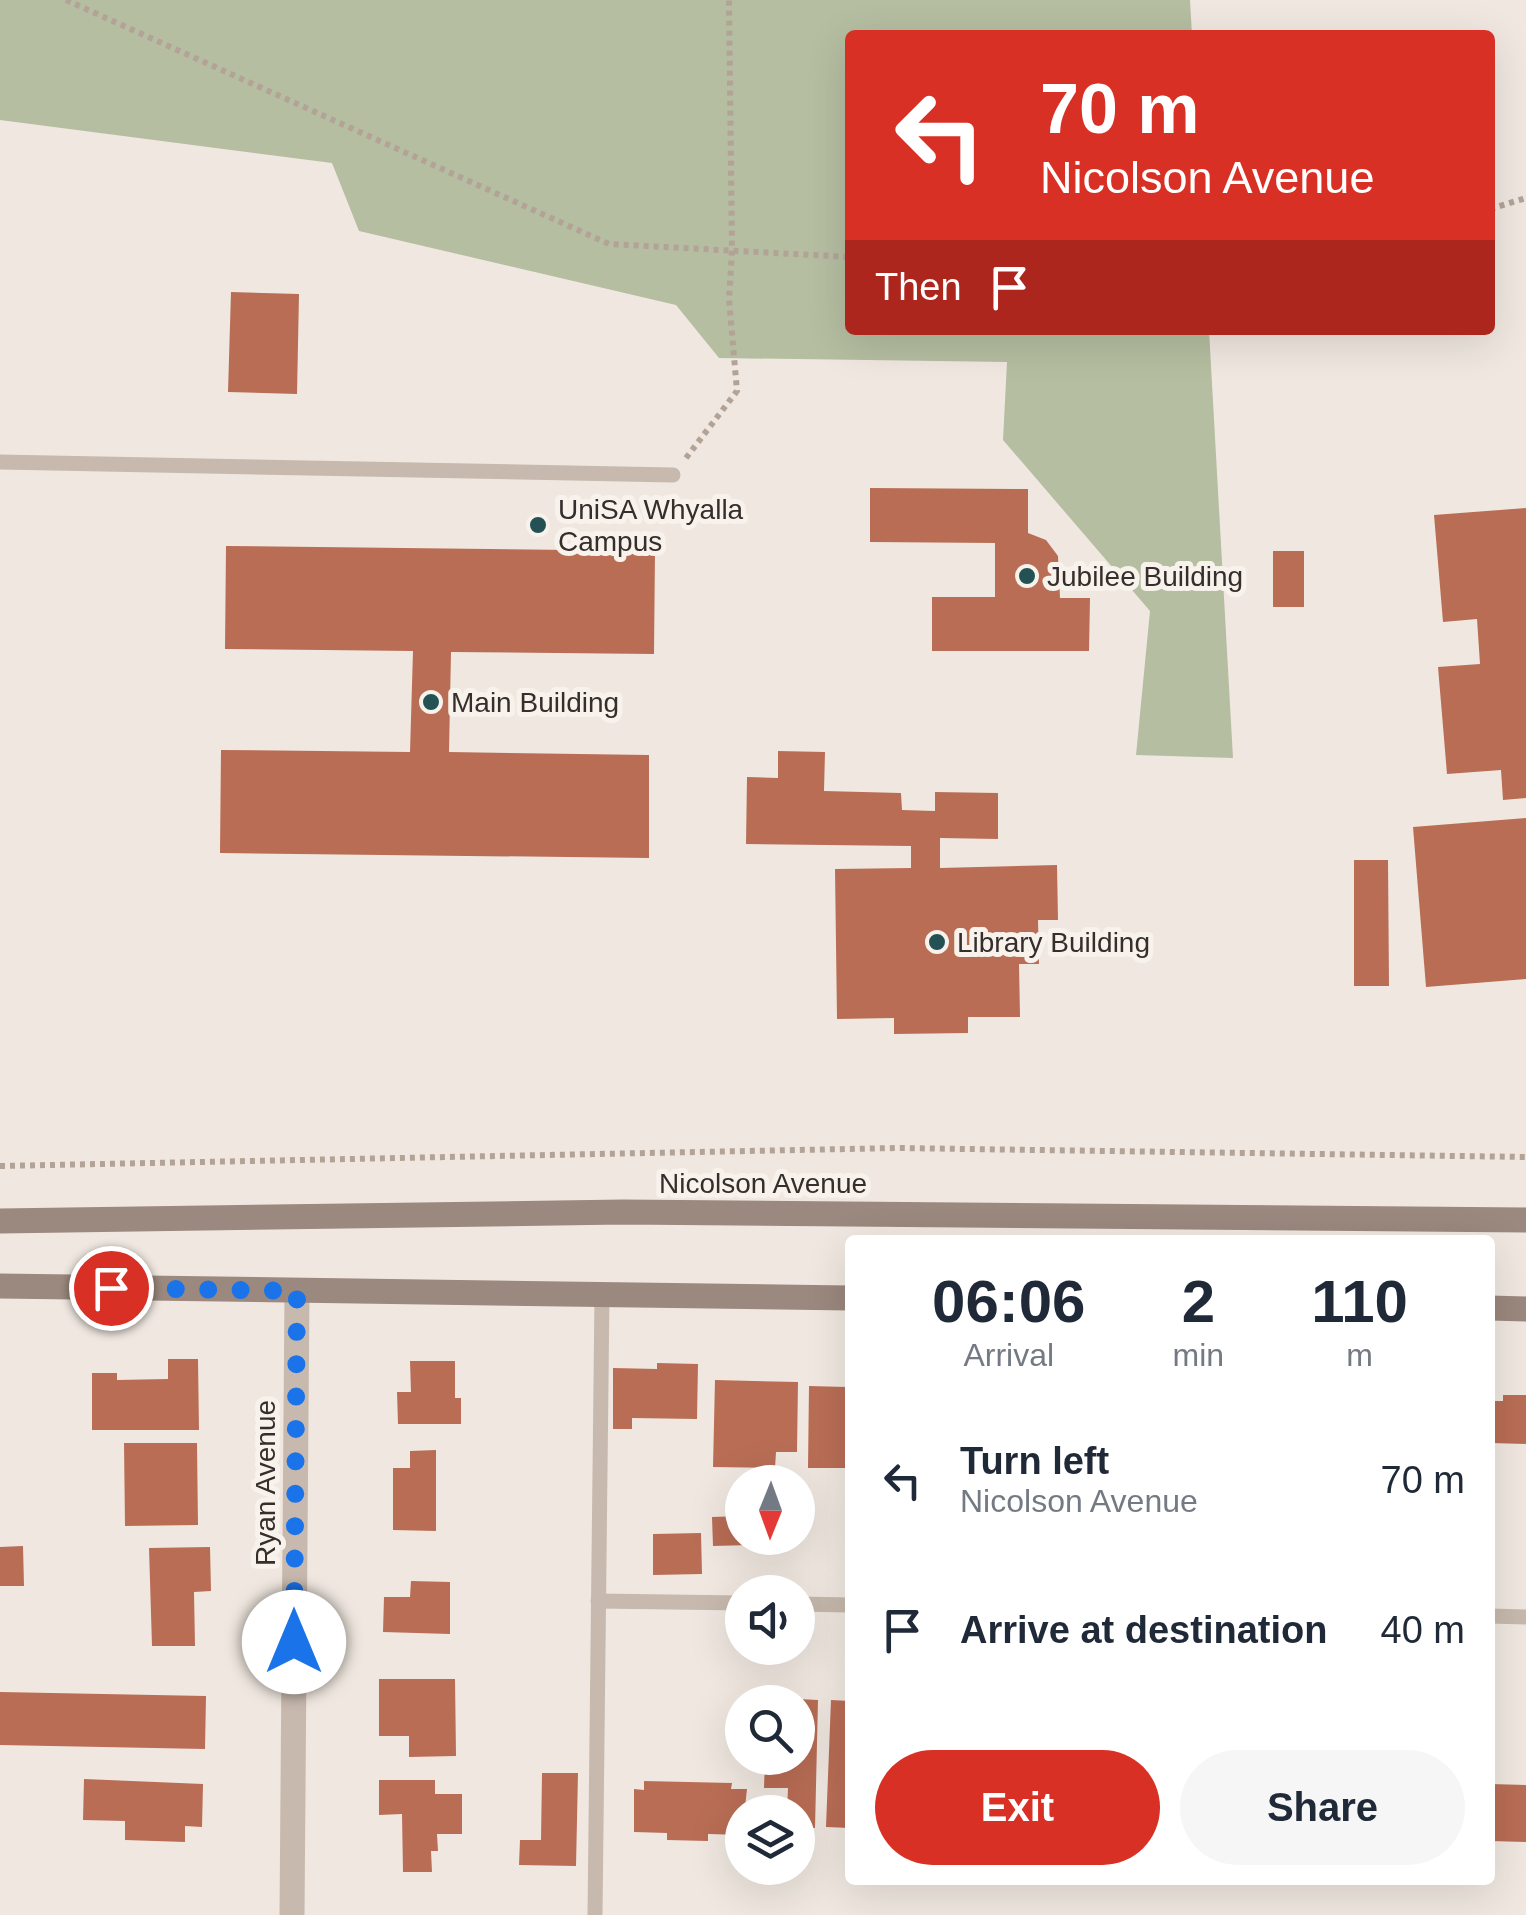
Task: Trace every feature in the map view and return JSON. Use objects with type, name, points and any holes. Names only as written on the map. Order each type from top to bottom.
[{"type":"main road","name":"Nicolson Avenue","points":[[0,1221],[623,1212],[1298,1228],[1526,1220]]},
{"type":"main road","points":[[0,1286],[845,1298]]},
{"type":"main road","points":[[1495,1308],[1526,1308]]},
{"type":"street","name":"Ryan Avenue","points":[[292,1915],[297,1291]]},
{"type":"lane","points":[[0,462],[672,475]]},
{"type":"lane","points":[[595,1915],[602,1294]]},
{"type":"lane","points":[[598,1601],[725,1604]]},
{"type":"lane","points":[[815,1604],[845,1605]]},
{"type":"lane","points":[[1495,1616],[1526,1617]]},
{"type":"path","points":[[66,0],[609,244],[845,257]]},
{"type":"path","points":[[672,475],[737,391],[729,299],[730,0]]},
{"type":"path","points":[[1495,207],[1526,198]]},
{"type":"path","points":[[0,1166],[897,1148],[1526,1157]]},
{"type":"green space","points":[[0,0],[1190,0],[1192,30],[845,30],[845,335],[1209,335],[1233,758],[1136,755],[1150,611],[1003,440],[1007,362],[719,358],[676,305],[359,231],[332,163],[0,120]]},
{"type":"building","points":[[231,292],[299,294],[297,394],[228,392]]},
{"type":"building","name":"Jubilee Building","points":[[870,488],[1028,489],[1028,533],[1046,540],[1058,556],[1060,598],[1090,598],[1089,651],[932,651],[932,597],[995,597],[995,543],[870,542]]},
{"type":"building","points":[[1526,508],[1526,798],[1503,800],[1501,770],[1447,774],[1438,667],[1480,664],[1477,619],[1443,622],[1434,515]]},
{"type":"building","name":"Main Building","points":[[226,546],[655,551],[654,654],[451,652],[449,752],[649,755],[649,858],[220,853],[221,750],[410,752],[413,651],[225,649]]},
{"type":"building","points":[[1273,551],[1304,551],[1304,607],[1273,607]]},
{"type":"building","name":"Library Building","points":[[778,751],[825,752],[824,791],[901,793],[902,810],[935,811],[935,792],[998,793],[998,839],[940,838],[940,868],[1057,865],[1058,920],[1038,920],[1039,964],[1019,964],[1020,1017],[968,1017],[968,1033],[894,1034],[894,1018],[837,1019],[835,869],[911,868],[911,846],[746,844],[747,777],[778,778]]},
{"type":"building","points":[[1526,818],[1526,979],[1426,987],[1413,827]]},
{"type":"building","points":[[1354,860],[1388,860],[1389,986],[1354,986]]},
{"type":"building","points":[[168,1359],[198,1359],[199,1430],[92,1430],[92,1373],[117,1373],[117,1380],[168,1379]]},
{"type":"building","points":[[410,1361],[455,1361],[455,1398],[461,1398],[461,1424],[398,1424],[397,1392],[411,1392]]},
{"type":"building","points":[[657,1363],[698,1364],[697,1419],[632,1418],[632,1429],[613,1429],[613,1368],[657,1369]]},
{"type":"building","points":[[715,1380],[798,1382],[797,1452],[776,1452],[775,1465],[713,1467]]},
{"type":"building","points":[[809,1386],[845,1387],[845,1468],[808,1465]]},
{"type":"building","points":[[1503,1395],[1526,1395],[1526,1444],[1495,1443],[1495,1401],[1503,1401]]},
{"type":"building","points":[[124,1443],[197,1443],[198,1525],[125,1526]]},
{"type":"building","points":[[436,1450],[436,1531],[393,1530],[393,1468],[410,1468],[410,1451]]},
{"type":"building","points":[[712,1517],[725,1517],[725,1546],[713,1546]]},
{"type":"building","points":[[701,1533],[702,1574],[653,1575],[653,1534]]},
{"type":"building","points":[[23,1546],[24,1586],[0,1586],[0,1547]]},
{"type":"building","points":[[210,1547],[211,1591],[194,1592],[195,1646],[152,1646],[149,1548]]},
{"type":"building","points":[[411,1581],[450,1582],[450,1634],[383,1632],[384,1597],[410,1597]]},
{"type":"building","points":[[379,1679],[455,1679],[456,1756],[409,1757],[409,1736],[379,1736]]},
{"type":"building","points":[[0,1692],[206,1696],[205,1749],[0,1745]]},
{"type":"building","points":[[815,1700],[818,1700],[815,1828],[815,1795],[788,1795],[788,1788],[764,1788],[764,1775],[815,1775]]},
{"type":"building","points":[[831,1700],[845,1701],[845,1828],[826,1827]]},
{"type":"building","points":[[542,1773],[578,1773],[576,1866],[519,1865],[520,1840],[541,1840]]},
{"type":"building","points":[[84,1779],[203,1784],[202,1827],[185,1826],[185,1842],[125,1840],[125,1821],[83,1820]]},
{"type":"building","points":[[379,1780],[435,1780],[435,1794],[462,1794],[462,1834],[437,1834],[438,1851],[431,1851],[432,1872],[403,1872],[402,1814],[379,1815]]},
{"type":"building","points":[[644,1781],[732,1783],[731,1789],[747,1789],[746,1795],[725,1795],[725,1834],[708,1834],[708,1841],[667,1840],[667,1833],[634,1832],[634,1789],[644,1790]]},
{"type":"building","points":[[1495,1784],[1526,1785],[1526,1842],[1495,1841]]},
{"type":"place","name":"UniSA Whyalla Campus","points":[[538,525]]},
{"type":"place","name":"Jubilee Building","points":[[1027,576]]},
{"type":"place","name":"Main Building","points":[[431,702]]},
{"type":"place","name":"Library Building","points":[[937,942]]},
{"type":"route","points":[[111,1288],[297,1291],[294,1642]]}]
